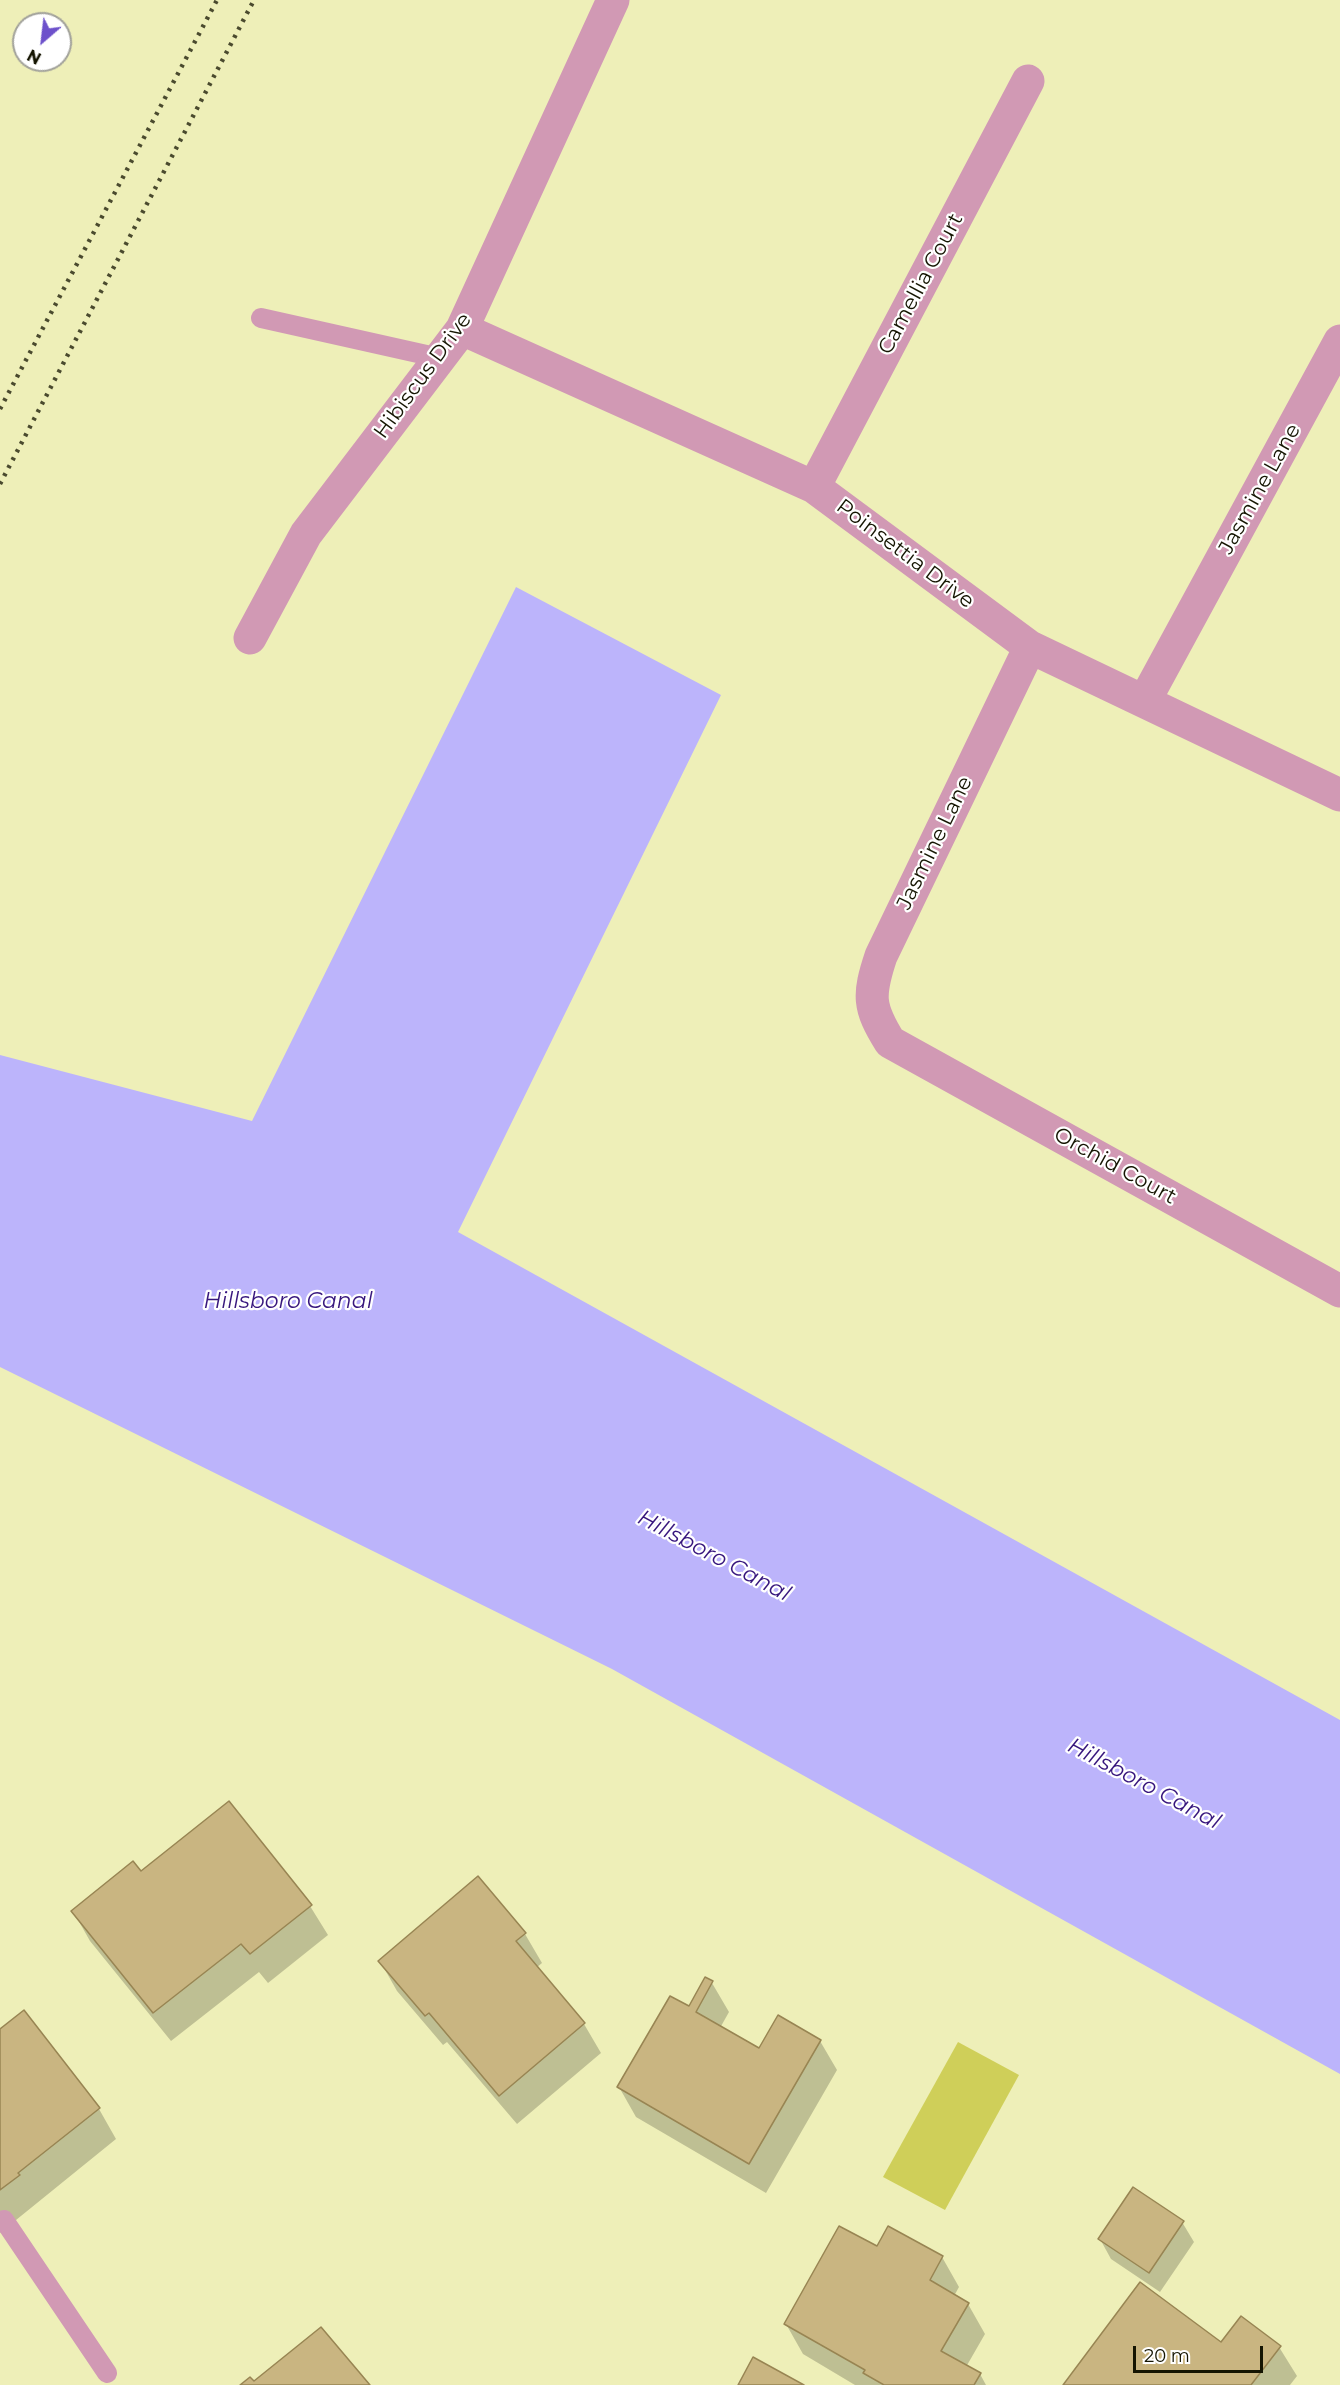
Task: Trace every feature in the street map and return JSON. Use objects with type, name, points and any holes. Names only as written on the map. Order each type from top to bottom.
[{"type":"street","name":"Hibiscus Drive","points":[[250,638],[306,534],[462,329],[614,0]]},
{"type":"street","name":"Camellia Court","points":[[814,487],[1028,81]]},
{"type":"street","name":"Poinsettia Drive","points":[[462,329],[814,487],[1030,647],[1340,795]]},
{"type":"street","name":"Jasmine Lane","points":[[1145,700],[1340,342]]},
{"type":"street","name":"Jasmine Lane","points":[[890,1042],[874,1018],[871,986],[881,956],[1030,647]]},
{"type":"street","name":"Orchid Court","points":[[890,1042],[1340,1291]]},
{"type":"lane","points":[[261,318],[440,358]]},
{"type":"lane","points":[[0,2222],[4,2220],[107,2373]]},
{"type":"shaded area","points":[[958,2042],[1019,2075],[945,2210],[883,2177]]},
{"type":"water","name":"Hillsboro Canal","points":[[516,587],[721,695],[458,1232],[1340,1720],[1340,2074],[612,1669],[0,1367],[0,1055],[252,1121]]},
{"type":"building","points":[[229,1801],[312,1905],[250,1954],[241,1944],[153,2013],[71,1911],[133,1861],[141,1871]]},
{"type":"building","points":[[478,1876],[526,1933],[516,1941],[585,2023],[499,2096],[429,2013],[425,2016],[378,1961]]},
{"type":"building","points":[[705,1977],[713,1981],[696,2012],[759,2048],[778,2015],[821,2040],[749,2164],[617,2087],[670,1996],[689,2006]]},
{"type":"building","points":[[24,2010],[100,2108],[0,2190],[0,2029]]},
{"type":"building","points":[[1133,2187],[1184,2221],[1149,2273],[1098,2239]]},
{"type":"building","points":[[839,2226],[877,2246],[888,2226],[943,2256],[930,2280],[969,2303],[941,2351],[981,2373],[974,2385],[884,2385],[863,2373],[865,2370],[784,2324]]},
{"type":"building","points":[[1140,2282],[1221,2342],[1241,2316],[1281,2346],[1251,2385],[1063,2385]]},
{"type":"building","points":[[321,2327],[370,2385],[240,2385],[250,2377],[254,2381]]},
{"type":"building","points":[[753,2357],[804,2385],[738,2385]]},
{"type":"railway","points":[[0,409],[217,0]]},
{"type":"railway","points":[[0,484],[254,0]]}]
